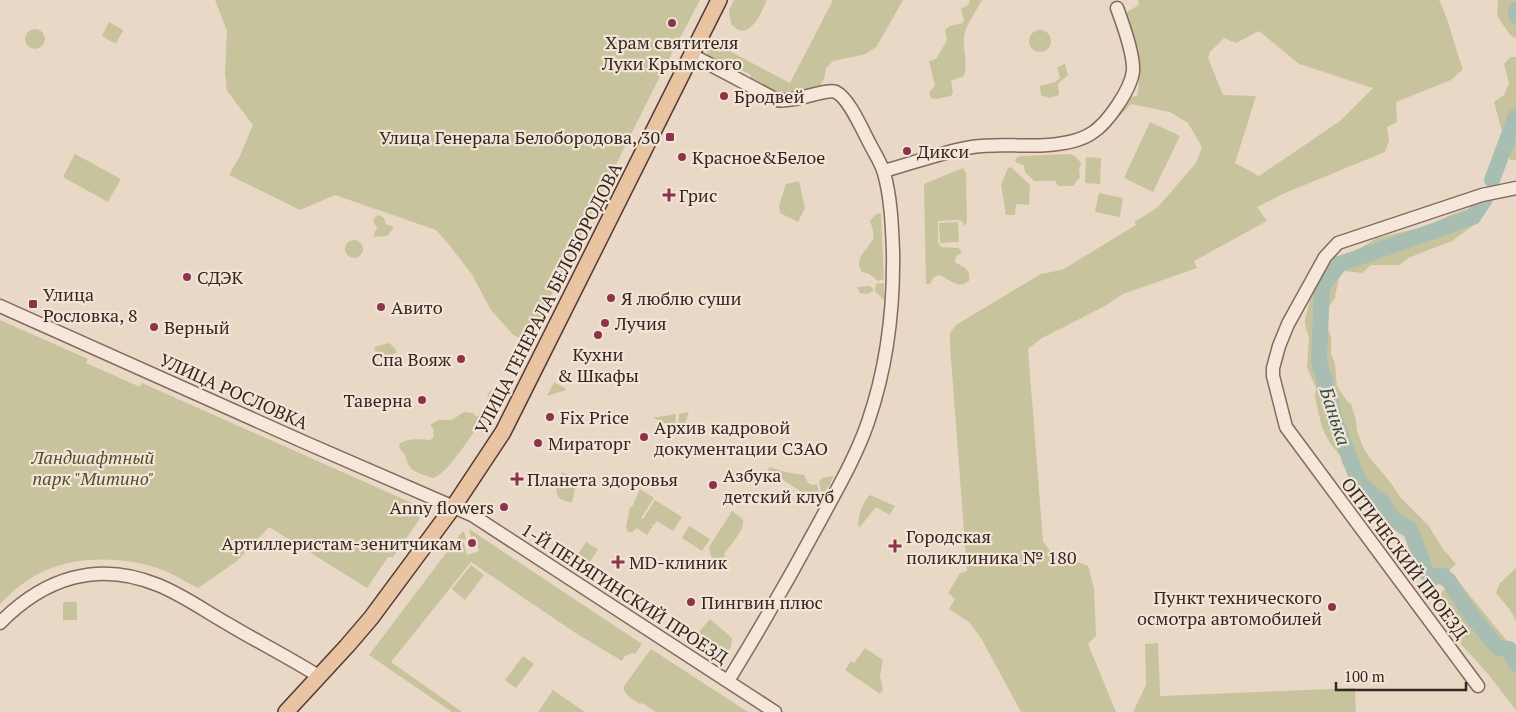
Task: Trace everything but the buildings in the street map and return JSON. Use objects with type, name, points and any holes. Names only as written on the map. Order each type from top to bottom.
[{"type":"main road","name":"УЛИЦА ГЕНЕРАЛА БЕЛОБОРОДОВА","points":[[286,712],[371,618],[454,506],[503,432],[719,0]]},
{"type":"street","points":[[884,172],[971,147],[1050,145],[1083,138],[1093,133],[1101,126],[1126,93],[1131,81],[1132,62],[1118,8]]},
{"type":"street","points":[[692,55],[777,100],[790,101],[828,91],[838,93],[854,114],[884,172],[892,234],[892,303],[886,352],[868,421],[840,485],[728,681]]},
{"type":"street","name":"ОПТИЧЕСКИЙ ПРОЕЗД","points":[[1478,686],[1286,427],[1273,376],[1273,368],[1288,324],[1325,256],[1338,243],[1482,194],[1516,188]]},
{"type":"street","name":"УЛИЦА РОСЛОВКА","points":[[0,306],[454,506]]},
{"type":"street","name":"1-Й ПЕНЯГИНСКИЙ ПРОЕЗД","points":[[454,506],[478,519],[775,712]]},
{"type":"street","points":[[0,623],[30,597],[44,588],[81,576],[117,574],[138,578],[168,589],[320,676]]},
{"type":"green space","points":[[215,0],[700,0],[661,74],[528,342],[513,335],[491,310],[471,273],[436,230],[335,195],[300,210],[229,175],[240,156],[253,125],[227,91],[225,72],[227,31]]},
{"type":"green space","points":[[734,0],[767,0],[758,19],[749,29],[743,31],[731,24],[729,10]]},
{"type":"green space","points":[[833,0],[903,0],[877,46],[866,54],[833,61],[826,68],[824,79],[818,89],[797,95],[775,93],[749,80],[751,75],[727,62],[724,67],[707,56],[707,50],[710,46],[720,46],[790,83]]},
{"type":"green space","points":[[970,0],[982,0],[965,32],[966,65],[964,76],[951,81],[953,92],[951,96],[931,98],[929,92],[935,86],[929,61],[936,59],[947,40],[945,30],[950,26],[963,23],[961,9],[968,5]]},
{"type":"green space","points":[[1138,0],[1439,0],[1463,69],[1451,80],[1396,102],[1397,122],[1387,127],[1389,140],[1385,152],[1285,193],[1257,207],[1267,221],[1194,261],[1197,268],[1123,294],[1105,306],[1042,338],[1028,349],[1043,541],[1050,551],[1088,566],[1094,588],[1096,636],[1088,644],[1116,712],[1021,712],[981,638],[969,622],[949,609],[955,599],[948,593],[960,573],[967,571],[950,333],[956,325],[1041,274],[1062,270],[1136,225],[1134,222],[1157,208],[1196,163],[1202,147],[1188,123],[1170,112],[1131,104],[1112,124],[1111,121],[1128,97],[1137,96],[1139,76],[1137,54],[1125,13],[1139,5]],"holes":[[[1259,31],[1299,64],[1373,88],[1340,121],[1259,176],[1235,163],[1256,96],[1223,95],[1208,58],[1210,52],[1224,38],[1236,43]]]},
{"type":"green space","points":[[1497,0],[1516,0],[1516,38],[1511,36],[1497,16]]},
{"type":"green space","points":[[109,22],[123,30],[116,44],[102,36]]},
{"type":"green space","points":[[35,29],[42,32],[45,39],[42,46],[35,49],[28,46],[25,39],[28,32]]},
{"type":"green space","points":[[1040,30],[1048,33],[1051,41],[1048,49],[1040,52],[1032,49],[1029,41],[1032,33]]},
{"type":"green space","points":[[1510,57],[1516,57],[1516,160],[1510,160],[1494,102],[1504,95],[1509,83],[1504,64]]},
{"type":"green space","points":[[1065,64],[1068,75],[1058,84],[1059,95],[1049,98],[1041,95],[1040,86],[1055,82],[1060,78],[1057,67]]},
{"type":"green space","points":[[1150,122],[1180,136],[1153,192],[1124,178]]},
{"type":"green space","points":[[75,154],[121,179],[108,202],[63,177]]},
{"type":"green space","points":[[1070,154],[1075,156],[1081,163],[1080,177],[1073,186],[1058,186],[1055,181],[1034,181],[1025,172],[1024,165],[1017,163],[1015,160],[1021,156]]},
{"type":"green space","points":[[1086,157],[1101,158],[1100,184],[1085,183]]},
{"type":"green space","points":[[1011,167],[1030,185],[1029,205],[1016,204],[1015,215],[1006,215],[1001,185],[1008,168]]},
{"type":"green space","points":[[963,168],[966,174],[967,222],[964,227],[963,222],[958,220],[938,221],[938,242],[941,247],[959,248],[962,253],[956,256],[955,262],[968,271],[969,281],[957,284],[939,275],[933,278],[930,284],[926,284],[924,184]]},
{"type":"green space","points":[[799,181],[805,208],[798,222],[780,213],[779,206],[786,184]]},
{"type":"green space","points":[[1099,193],[1123,198],[1120,217],[1095,212]]},
{"type":"green space","points":[[1485,199],[1479,219],[1452,241],[1408,258],[1400,265],[1371,265],[1362,273],[1344,271],[1340,274],[1336,296],[1327,310],[1327,327],[1331,337],[1331,354],[1335,364],[1337,386],[1351,404],[1363,447],[1400,497],[1428,525],[1443,549],[1456,564],[1442,582],[1436,586],[1424,577],[1414,544],[1410,538],[1399,534],[1368,506],[1368,501],[1342,463],[1341,457],[1330,443],[1322,428],[1315,397],[1316,388],[1307,367],[1309,337],[1305,319],[1311,296],[1327,266],[1335,257],[1357,250],[1377,238],[1427,226],[1475,206]]},
{"type":"green space","points":[[878,213],[881,214],[884,279],[878,281],[869,274],[862,272],[859,263],[861,255],[874,237],[870,221]]},
{"type":"green space","points":[[379,215],[384,218],[386,224],[394,227],[387,236],[373,237],[377,228],[373,221]]},
{"type":"green space","points":[[958,222],[959,242],[940,243],[939,223]]},
{"type":"green space","points":[[354,240],[360,243],[363,249],[360,255],[354,258],[348,255],[345,249],[348,243]]},
{"type":"green space","points":[[884,283],[884,300],[875,291],[876,284]]},
{"type":"green space","points":[[870,286],[874,290],[868,294],[860,293],[857,287]]},
{"type":"green space","name":"Ландшафтный парк \"Митино\"","points":[[0,320],[88,359],[86,363],[140,387],[142,383],[412,503],[420,513],[419,520],[393,557],[388,557],[367,588],[269,527],[237,561],[198,588],[167,572],[143,564],[113,560],[82,561],[53,567],[40,573],[18,587],[0,604]]},
{"type":"green space","points":[[389,343],[395,348],[397,353],[378,359],[374,347]]},
{"type":"green space","points":[[554,382],[566,390],[547,396]]},
{"type":"green space","points":[[495,388],[500,390],[501,394],[490,416],[486,422],[476,429],[444,470],[433,478],[412,469],[399,444],[410,440],[430,440],[434,437],[434,430],[430,425],[438,420],[452,420],[464,412],[473,413],[476,417],[488,408],[487,399]]},
{"type":"green space","points":[[689,412],[682,432],[678,430],[679,414]]},
{"type":"green space","points":[[676,414],[675,428],[654,418],[654,417]]},
{"type":"green space","points":[[770,467],[804,475],[808,483],[817,484],[821,499],[817,497],[813,499],[767,470]]},
{"type":"green space","points":[[562,472],[570,476],[568,480],[576,484],[572,502],[561,499],[556,492]]},
{"type":"green space","points":[[834,476],[822,497],[819,482],[822,478]]},
{"type":"green space","points":[[640,489],[654,498],[641,518],[643,519],[655,500],[682,517],[673,531],[657,521],[654,525],[650,523],[653,526],[647,535],[637,528],[632,532],[628,532],[626,527],[630,507],[632,507]]},
{"type":"green space","points":[[870,495],[895,506],[890,515],[876,507],[859,528],[858,520],[861,511]]},
{"type":"green space","points":[[732,511],[742,519],[742,526],[724,554],[725,557],[712,560],[709,547]]},
{"type":"green space","points":[[689,526],[710,539],[702,551],[682,538]]},
{"type":"green space","points":[[469,529],[642,644],[635,654],[632,653],[625,656],[622,661],[574,632],[471,562],[391,662],[462,712],[452,712],[369,655],[462,532],[464,532],[466,539],[463,540],[467,555],[479,551],[475,536],[471,537]]},
{"type":"green space","points":[[586,542],[598,549],[588,565],[576,558]]},
{"type":"green space","points":[[471,565],[484,575],[465,600],[452,589]]},
{"type":"green space","points":[[1516,568],[1516,621],[1510,610],[1496,593],[1500,583]]},
{"type":"green space","points":[[1454,576],[1516,652],[1516,710],[1488,674],[1461,644],[1454,620],[1438,604],[1435,597],[1454,583]]},
{"type":"green space","points":[[63,602],[77,602],[77,620],[63,620]]},
{"type":"green space","points":[[710,619],[732,638],[731,647],[723,656],[698,633]]},
{"type":"green space","points":[[1158,643],[1160,696],[1355,688],[1356,712],[1133,712],[1146,685],[1145,644]]},
{"type":"green space","points":[[865,648],[883,660],[880,676],[883,690],[880,694],[845,670],[851,661],[854,663]]},
{"type":"green space","points":[[651,649],[748,712],[656,712],[642,703],[640,704],[625,692],[624,686]]},
{"type":"green space","points":[[523,656],[534,664],[516,688],[505,680]]},
{"type":"green space","points":[[553,690],[585,712],[538,712]]},
{"type":"waterway","name":"Банька","points":[[1516,10],[1516,16]]},
{"type":"waterway","name":"Банька","points":[[1492,180],[1516,116]]},
{"type":"waterway","name":"Банька","points":[[1485,199],[1473,217],[1340,264],[1322,286],[1319,361],[1335,419],[1359,483],[1382,502],[1393,519],[1410,529],[1426,572],[1430,577],[1441,575],[1449,581],[1471,615],[1498,648],[1509,649],[1516,664]]},
{"type":"place","name":"Храм святителя Луки Крымского","points":[[672,23]]},
{"type":"place","name":"Бродвей","points":[[724,96]]},
{"type":"place","name":"Улица Генерала Белобородова, 30","points":[[670,137]]},
{"type":"place","name":"Дикси","points":[[907,151]]},
{"type":"place","name":"Красное&Белое","points":[[682,157]]},
{"type":"place","name":"Грис","points":[[669,195]]},
{"type":"place","name":"СДЭК","points":[[187,277]]},
{"type":"place","name":"Я люблю суши","points":[[611,298]]},
{"type":"place","name":"Улица Рословка, 8","points":[[33,304]]},
{"type":"place","name":"Авито","points":[[381,307]]},
{"type":"place","name":"Лучия","points":[[605,323]]},
{"type":"place","name":"Верный","points":[[154,327]]},
{"type":"place","name":"Кухни & Шкафы","points":[[598,335]]},
{"type":"place","name":"Спа Вояж","points":[[461,359]]},
{"type":"place","name":"Таверна","points":[[422,400]]},
{"type":"place","name":"Fix Price","points":[[550,417]]},
{"type":"place","name":"Архив кадровой документации СЗАО","points":[[644,437]]},
{"type":"place","name":"Мираторг","points":[[538,443]]},
{"type":"place","name":"Планета здоровья","points":[[517,479]]},
{"type":"place","name":"Азбука детский клуб","points":[[713,485]]},
{"type":"place","name":"Anny flowers","points":[[504,507]]},
{"type":"place","name":"Артиллеристам-зенитчикам","points":[[472,543]]},
{"type":"place","name":"Городская поликлиника № 180","points":[[895,546]]},
{"type":"place","name":"MD-клиник","points":[[618,562]]},
{"type":"place","name":"Пингвин плюс","points":[[691,602]]},
{"type":"place","name":"Пункт технического осмотра автомобилей","points":[[1332,607]]}]
